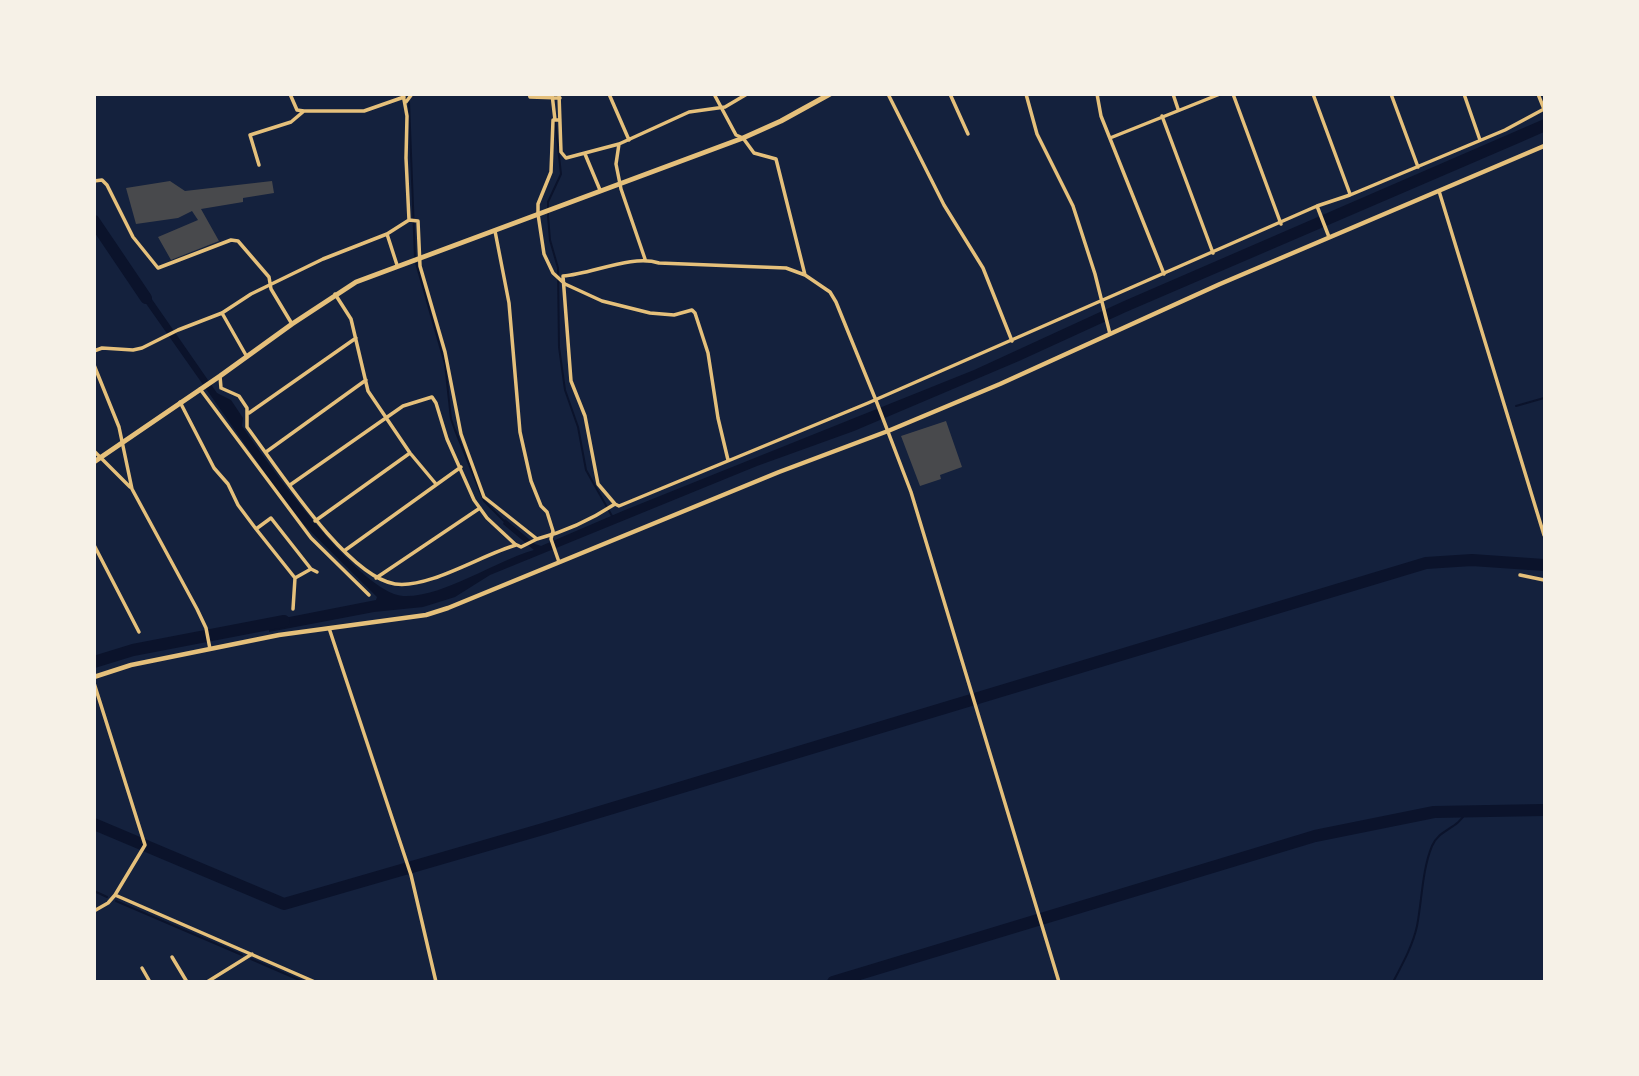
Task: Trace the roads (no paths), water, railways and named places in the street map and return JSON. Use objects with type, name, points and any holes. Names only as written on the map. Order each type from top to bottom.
[{"type":"main road","points":[[97,460],[356,282],[743,138],[830,94]]},
{"type":"street","points":[[290,94],[297,110],[304,111],[364,111],[404,96],[407,116],[409,220]]},
{"type":"street","points":[[404,104],[412,94]]},
{"type":"street","points":[[529,94],[530,97],[559,97],[551,172],[538,204],[544,254],[553,273],[565,284],[602,301],[650,313],[674,315],[692,310],[695,313],[708,353],[718,418],[728,460]]},
{"type":"street","points":[[609,94],[629,140]]},
{"type":"street","points":[[714,94],[736,135],[743,138],[754,153],[776,159],[805,275]]},
{"type":"street","points":[[552,96],[561,152],[566,158],[619,144],[689,112],[726,107],[747,94]]},
{"type":"street","points":[[888,94],[944,205],[983,268],[1012,341]]},
{"type":"street","points":[[950,94],[968,134]]},
{"type":"street","points":[[1026,94],[1037,134],[1073,206],[1111,334]]},
{"type":"street","points":[[1097,94],[1101,116],[1164,274]]},
{"type":"street","points":[[1173,94],[1178,109]]},
{"type":"street","points":[[1110,138],[1220,94]]},
{"type":"street","points":[[1233,94],[1281,224]]},
{"type":"street","points":[[1313,94],[1350,195]]},
{"type":"street","points":[[1391,94],[1418,167]]},
{"type":"street","points":[[1464,94],[1480,140]]},
{"type":"street","points":[[1059,982],[911,492],[888,431],[885,424],[876,401],[836,302],[823,286],[786,268],[659,263],[645,259],[582,275],[563,276],[565,331],[571,381],[585,416],[598,484],[619,506],[876,401],[1102,304],[1164,274],[1505,130],[1544,109],[1538,94]]},
{"type":"street","points":[[259,165],[250,135],[291,122],[304,111]]},
{"type":"street","points":[[1162,116],[1213,253]]},
{"type":"street","points":[[619,144],[616,164],[645,259]]},
{"type":"street","points":[[94,677],[131,666],[279,635],[426,615],[779,471],[888,431],[1000,384],[1220,284],[1545,146]]},
{"type":"street","points":[[585,154],[600,190]]},
{"type":"street","points":[[94,181],[102,180],[107,186],[133,237],[158,268],[224,242],[238,241],[269,277],[270,284],[292,324]]},
{"type":"street","points":[[1439,191],[1545,535]]},
{"type":"street","points":[[1318,208],[1329,237]]},
{"type":"street","points":[[94,351],[116,348],[133,350],[222,313],[270,284],[387,233],[409,220],[418,221],[419,258],[445,352],[461,434],[484,497],[537,539]]},
{"type":"street","points":[[495,229],[509,303],[520,432],[531,481],[541,506],[547,512],[559,562]]},
{"type":"street","points":[[387,233],[397,265]]},
{"type":"street","points":[[335,294],[351,319],[368,391],[410,453],[436,484]]},
{"type":"street","points":[[222,313],[247,357]]},
{"type":"street","points":[[248,413],[356,338]]},
{"type":"street","points":[[94,365],[119,427],[132,489],[206,630],[210,651]]},
{"type":"street","points":[[220,376],[221,388],[239,396],[248,413],[247,427],[315,521],[344,551],[376,578],[395,584],[418,581],[443,575],[502,548],[516,545]]},
{"type":"street","points":[[265,452],[366,380]]},
{"type":"street","points":[[201,389],[311,538],[369,596]]},
{"type":"street","points":[[290,485],[403,406],[432,397],[474,500],[516,545],[521,547],[537,539],[552,537],[615,504]]},
{"type":"street","points":[[180,402],[214,468],[228,484],[238,505],[295,578],[293,609]]},
{"type":"street","points":[[94,451],[97,460],[132,489]]},
{"type":"street","points":[[315,521],[410,453]]},
{"type":"street","points":[[344,551],[461,467]]},
{"type":"street","points":[[376,578],[480,508]]},
{"type":"street","points":[[256,529],[271,518],[311,569],[317,572]]},
{"type":"street","points":[[94,545],[139,632]]},
{"type":"street","points":[[295,578],[311,569]]},
{"type":"street","points":[[1520,575],[1545,580]]},
{"type":"street","points":[[329,628],[411,876],[436,982]]},
{"type":"street","points":[[94,683],[144,848],[115,895],[94,911]]},
{"type":"street","points":[[115,895],[315,982]]},
{"type":"street","points":[[207,982],[252,954]]},
{"type":"street","points":[[172,957],[187,982]]},
{"type":"street","points":[[142,968],[150,982]]},
{"type":"water","points":[[1544,119],[1544,132],[1519,143],[854,431],[757,466],[490,575],[455,597],[423,607],[374,612],[269,632],[269,621],[376,600],[377,597],[305,526],[135,288],[140,282],[217,393],[231,400],[243,418],[242,426],[292,495],[339,550],[384,589],[403,596],[418,595],[451,585],[534,550],[503,524],[505,519],[541,546],[974,370],[1124,301]]},
{"type":"waterway","points":[[409,102],[415,258]]},
{"type":"waterway","points":[[555,120],[561,174],[548,202],[548,216],[550,240],[558,268],[559,347],[565,390],[578,427],[586,470],[612,516]]},
{"type":"waterway","points":[[94,221],[146,298]]},
{"type":"waterway","points":[[416,263],[445,364],[451,419],[484,501],[504,521]]},
{"type":"waterway","points":[[1516,406],[1544,398]]},
{"type":"waterway","points":[[94,824],[284,904],[543,829],[1426,563],[1472,560],[1544,565]]},
{"type":"waterway","points":[[94,662],[133,650],[284,621]]},
{"type":"waterway","points":[[833,982],[1315,836],[1434,812],[1544,810]]},
{"type":"waterway","points":[[1393,982],[1415,933],[1424,875],[1432,846],[1435,840],[1466,812]]},
{"type":"waterway","points":[[94,891],[107,897]]},
{"type":"waterway","points":[[116,901],[242,955]]},
{"type":"waterway","points":[[251,959],[304,982]]}]
